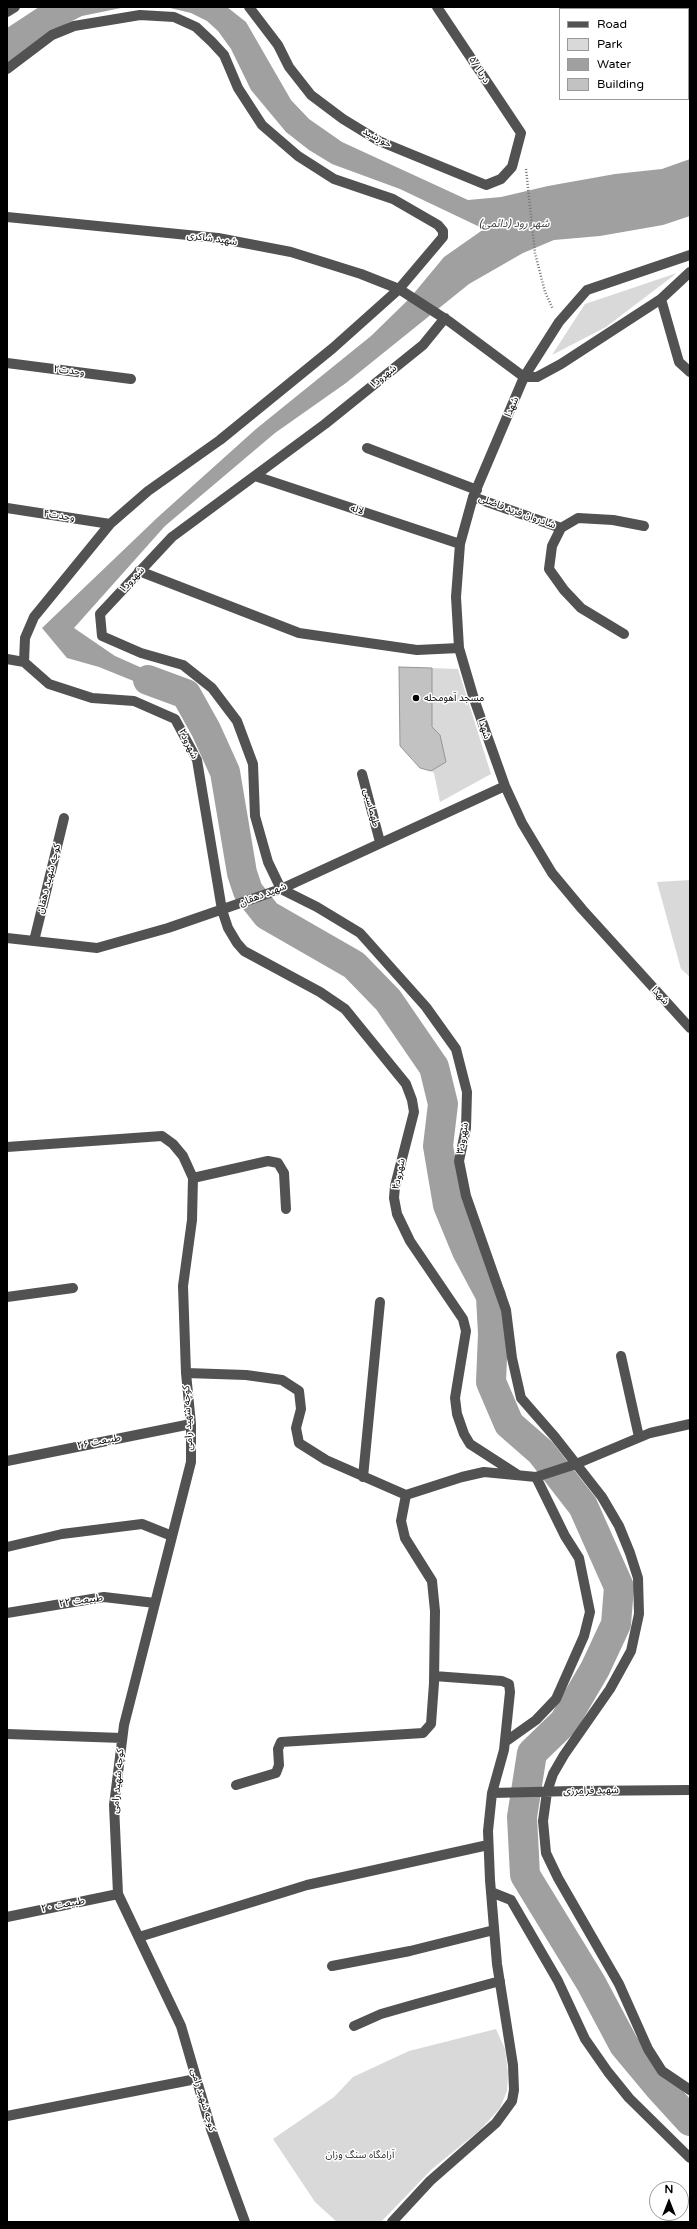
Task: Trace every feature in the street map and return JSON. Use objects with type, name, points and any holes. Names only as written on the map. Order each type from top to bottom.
[{"type":"street","points":[[7,12],[15,7]]},
{"type":"street","name":"خورشید","points":[[249,7],[274,40],[289,67],[311,95],[343,120],[379,141],[486,185],[501,179],[512,167],[521,133]]},
{"type":"street","name":"دریا۵/۱","points":[[437,7],[521,133]]},
{"type":"street","points":[[7,69],[52,34],[74,26],[140,15],[174,17],[196,27],[224,55],[238,88],[262,125],[298,156],[334,179],[393,199],[438,225],[443,231],[443,238],[440,243],[399,289],[321,358],[220,440],[148,491],[110,524],[34,617],[25,638],[24,662],[7,659]]},
{"type":"street","name":"شهید شاکری","points":[[7,217],[218,238],[291,252],[361,274],[399,289],[448,320],[524,377]]},
{"type":"street","name":"شهدا","points":[[690,255],[587,290],[559,322],[524,377],[475,493],[460,544],[456,596],[459,648],[474,699],[504,786],[522,823],[552,873],[582,909],[690,1028]]},
{"type":"street","points":[[524,377],[537,377],[561,364],[661,299],[690,272]]},
{"type":"street","points":[[661,299],[679,362],[690,372]]},
{"type":"street","name":"شهرود۱","points":[[281,889],[268,862],[255,816],[253,764],[237,721],[212,688],[183,665],[141,653],[102,636],[100,614],[172,537],[325,424],[422,345],[448,320]]},
{"type":"street","name":"وحدت۲","points":[[7,363],[131,379]]},
{"type":"street","name":"شادروان فرید فاضلی","points":[[367,448],[561,528]]},
{"type":"street","name":"لاله","points":[[255,476],[460,544]]},
{"type":"street","name":"وحدت۴","points":[[7,508],[110,524]]},
{"type":"street","name":"شادروان فرید فاضلی","points":[[624,634],[581,608],[564,590],[549,569],[552,546],[561,528],[578,518],[613,520],[644,526]]},
{"type":"street","points":[[139,571],[299,634],[417,650],[459,648]]},
{"type":"street","name":"شهرود۲","points":[[24,662],[49,684],[92,698],[134,701],[175,719],[197,760],[222,910]]},
{"type":"street","name":"طهماسبی","points":[[362,774],[380,842]]},
{"type":"street","name":"شهید دهقان","points":[[7,938],[97,948],[222,910],[281,889],[504,786]]},
{"type":"street","name":"کوچه شهید دهقان","points":[[34,941],[64,818]]},
{"type":"street","name":"شهرود۳","points":[[281,889],[317,907],[360,933],[426,1007],[456,1049],[467,1092],[466,1128],[459,1161],[466,1196],[506,1310],[512,1358],[521,1398],[602,1497],[619,1526],[630,1552],[638,1578],[639,1614],[631,1651],[610,1689],[564,1755],[553,1774],[543,1821],[546,1853],[558,1878],[615,1978],[648,2049],[662,2071],[690,2090]]},
{"type":"street","name":"شهرود۴","points":[[222,910],[228,928],[244,951],[320,992],[345,1009],[406,1084],[412,1100],[414,1112],[395,1186],[394,1198],[397,1214],[410,1241],[463,1319],[466,1331],[455,1398],[457,1414],[464,1434],[470,1444],[518,1475]]},
{"type":"street","points":[[7,1147],[162,1136],[173,1144],[183,1156],[193,1178],[268,1161],[278,1163],[284,1173],[286,1210]]},
{"type":"street","name":"کوچه شهید رامی","points":[[193,1178],[192,1220],[183,1286],[186,1373],[191,1424],[190,1462],[122,1738],[114,1805],[118,1894],[181,2026],[211,2129],[245,2222]]},
{"type":"street","points":[[7,1297],[73,1288]]},
{"type":"street","points":[[363,1477],[380,1302]]},
{"type":"street","points":[[621,1356],[639,1437]]},
{"type":"street","points":[[186,1373],[246,1375],[282,1380],[299,1391],[301,1409],[296,1428],[299,1443],[326,1460],[406,1495],[462,1477],[484,1472],[536,1477],[576,1464],[639,1437],[690,1424]]},
{"type":"street","name":"طبیعت ۲۶","points":[[7,1461],[191,1424]]},
{"type":"street","points":[[505,1742],[536,1720],[556,1699],[584,1636],[590,1612],[579,1558],[565,1536],[536,1477]]},
{"type":"street","points":[[236,1786],[276,1773],[279,1765],[278,1749],[281,1742],[423,1733],[431,1724],[434,1676],[435,1611],[432,1581],[405,1538],[401,1521],[406,1495]]},
{"type":"street","points":[[7,1547],[62,1534],[142,1524],[172,1536]]},
{"type":"street","name":"طبیعت ۲۲","points":[[7,1613],[104,1597],[155,1603]]},
{"type":"street","points":[[392,2222],[430,2182],[496,2124],[512,2101],[513,2065],[494,1930],[488,1845],[492,1793],[505,1742],[510,1692],[509,1684],[502,1681],[434,1676]]},
{"type":"street","points":[[7,1734],[122,1738]]},
{"type":"street","name":"شهید فرامرزی","points":[[492,1793],[690,1790]]},
{"type":"street","points":[[139,1937],[307,1885],[488,1845]]},
{"type":"street","points":[[491,1892],[511,1900],[558,1981],[585,2039],[608,2072],[629,2098],[690,2158]]},
{"type":"street","name":"طبیعت ۲۰","points":[[7,1917],[118,1894]]},
{"type":"street","points":[[332,1966],[410,1950],[494,1930]]},
{"type":"street","points":[[354,2026],[380,2014],[500,1980]]},
{"type":"street","points":[[7,2116],[196,2079]]},
{"type":"path","points":[[526,166],[536,253],[544,292],[559,322]]},
{"type":"green space","points":[[677,273],[606,327],[552,355],[585,304]]},
{"type":"green space","points":[[399,667],[458,669],[491,774],[440,802],[434,773],[400,746]]},
{"type":"green space","points":[[690,880],[690,977],[681,969],[657,882]]},
{"type":"green space","name":"آرامگاه سنگ وزان","points":[[496,2029],[505,2049],[508,2073],[507,2091],[500,2108],[480,2130],[432,2169],[381,2222],[337,2222],[315,2202],[273,2139],[334,2097],[353,2077],[409,2051]]},
{"type":"water","points":[[39,7],[140,7],[121,8],[82,16],[50,32],[7,67],[7,28]]},
{"type":"water","name":"شهر رود (دائمی)","points":[[166,7],[227,7],[246,22],[291,100],[309,119],[342,142],[468,200],[501,197],[548,186],[615,174],[662,169],[690,159],[690,216],[663,225],[600,236],[554,240],[523,253],[469,284],[346,383],[275,433],[165,526],[74,628],[115,656],[194,691],[178,699],[99,667],[67,658],[42,628],[158,517],[256,429],[371,336],[410,298],[444,257],[484,229],[400,189],[332,164],[309,150],[286,132],[251,90],[231,49],[218,31],[207,21],[191,13]]},
{"type":"building","name":"مسجد آهومحله","points":[[399,667],[432,668],[432,727],[440,735],[446,762],[431,771],[420,768],[400,746]]},
{"type":"waterway","points":[[148,680],[186,694],[206,730],[225,772],[242,873],[248,891],[267,915],[354,965],[388,1000],[434,1067],[443,1104],[438,1146],[448,1205],[467,1251],[491,1296],[493,1334],[491,1382],[509,1424],[541,1452],[583,1506],[619,1587],[616,1624],[595,1669],[564,1722],[532,1753],[522,1817],[525,1875],[591,1983],[624,2045],[690,2121]]},
{"type":"place","name":"مسجد آهومحله","points":[[416,698]]}]
